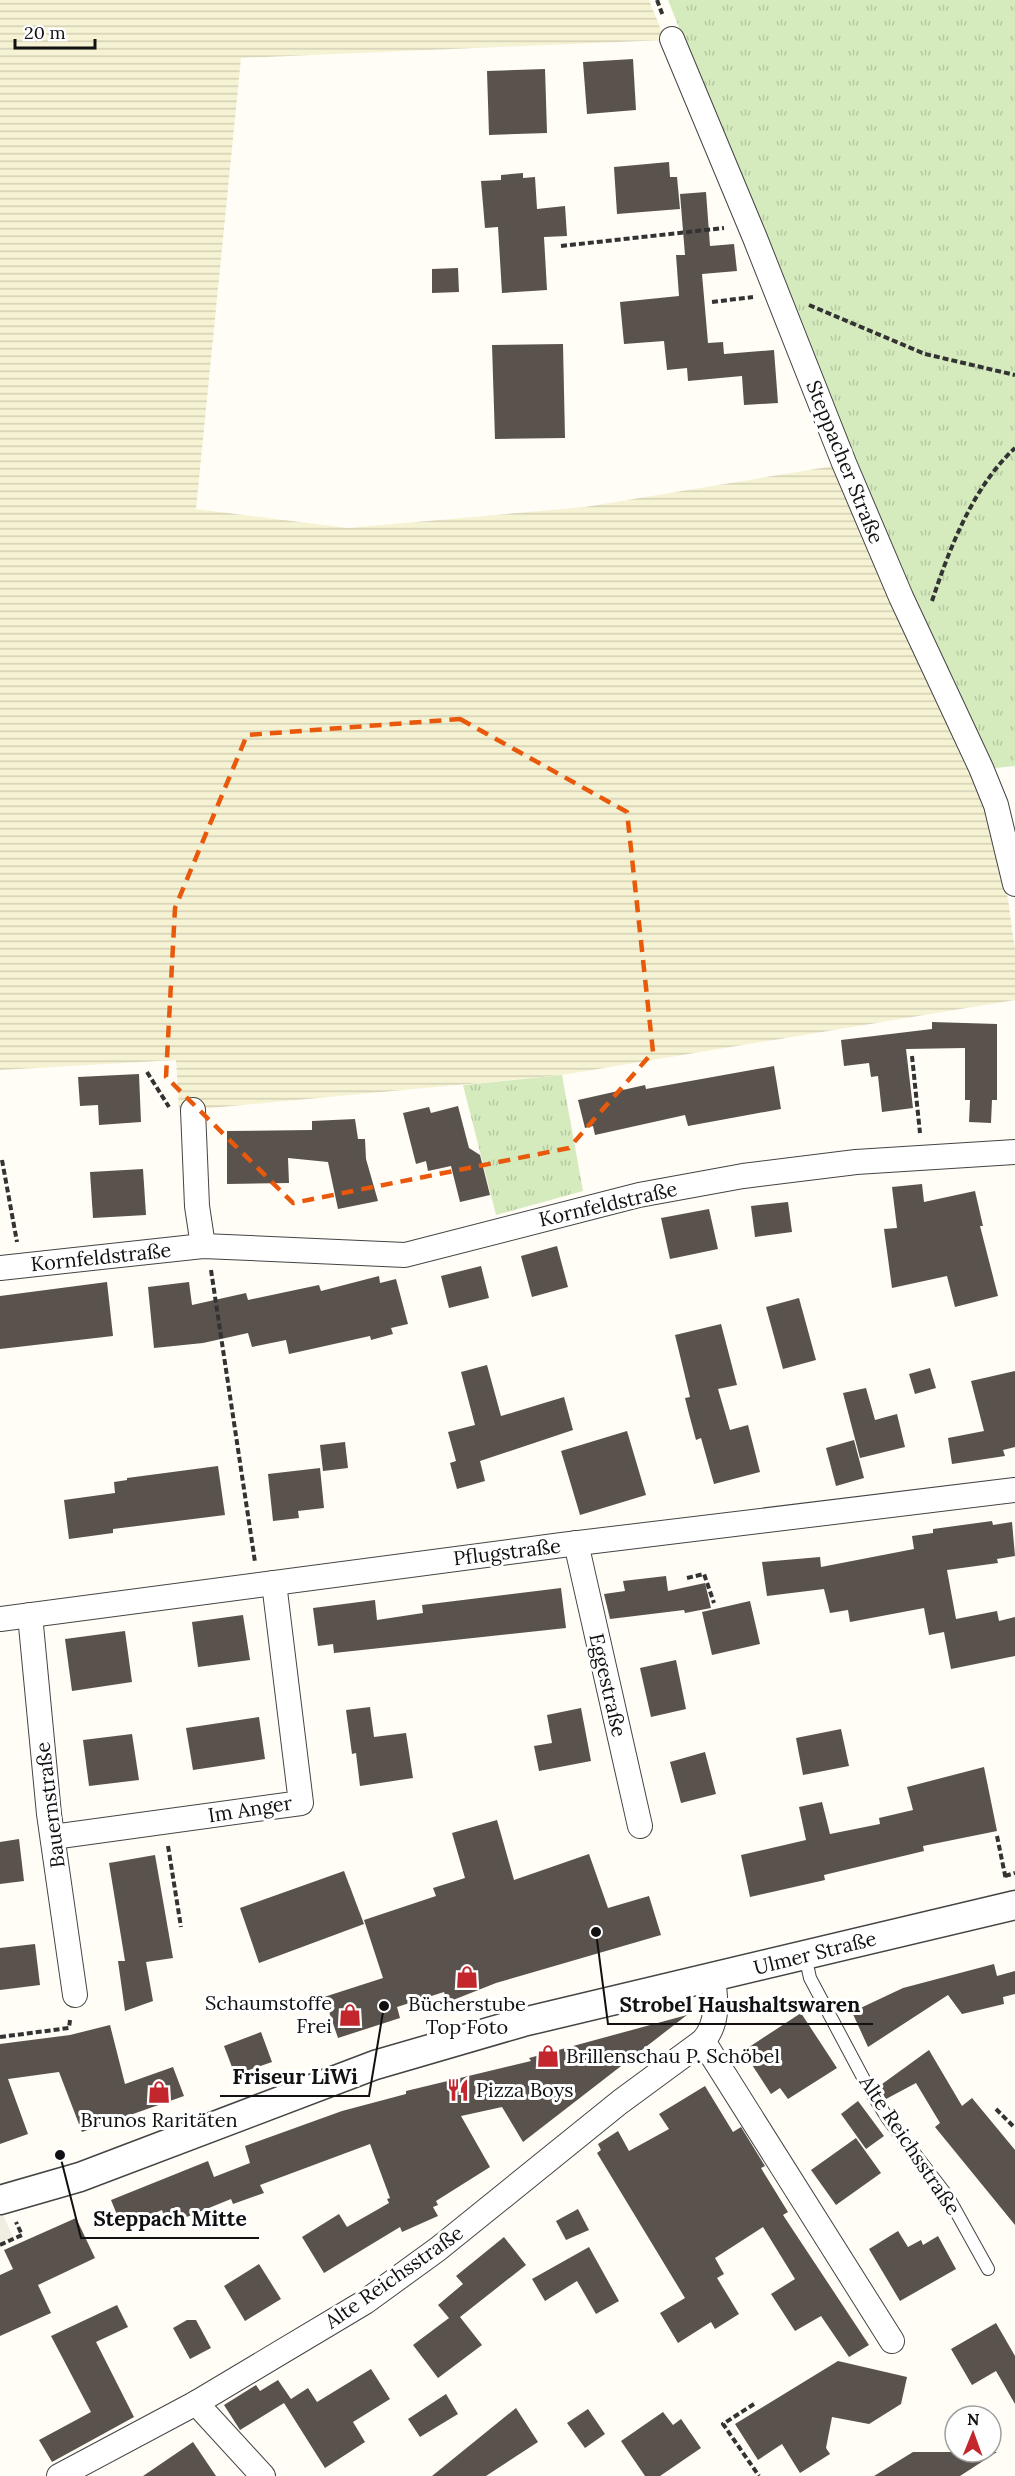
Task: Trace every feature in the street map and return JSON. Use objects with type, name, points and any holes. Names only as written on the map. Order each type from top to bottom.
[{"type":"street","name":"Steppacher Straße","points":[[672,39],[750,225],[844,463],[996,805],[1015,884]]},
{"type":"street","points":[[193,1110],[197,1206],[203,1246]]},
{"type":"street","name":"Kornfeldstraße","points":[[10,1266],[203,1246],[405,1255],[639,1195],[708,1182],[856,1162],[1015,1152]]},
{"type":"street","name":"Pflugstraße","points":[[0,1618],[576,1543],[1015,1490]]},
{"type":"street","name":"Eggestraße","points":[[576,1543],[640,1826]]},
{"type":"street","name":"Im Anger","points":[[53,1837],[301,1803],[266,1584]]},
{"type":"street","name":"Bauernstraße","points":[[30,1615],[53,1837],[75,1995]]},
{"type":"street","name":"Ulmer Straße","points":[[0,2200],[80,2177],[339,2078],[411,2054],[523,2022],[1015,1905]]},
{"type":"street","name":"Alte Reichsstraße","points":[[59,2476],[196,2403],[344,2314],[429,2256],[620,2102],[703,2041],[709,2034],[716,2014],[713,1978]]},
{"type":"street","points":[[703,2041],[892,2341]]},
{"type":"street","points":[[196,2403],[263,2476]]},
{"type":"lane","name":"Alte Reichsstraße","points":[[805,1955],[810,1978],[868,2087],[888,2119],[948,2197],[988,2269]]},
{"type":"path","points":[[561,246],[750,225]]},
{"type":"path","points":[[712,302],[777,294],[925,354],[1015,375]]},
{"type":"path","points":[[920,637],[946,560],[979,492],[1015,448]]},
{"type":"path","points":[[912,1056],[923,1158]]},
{"type":"path","points":[[2,1160],[10,1266]]},
{"type":"path","points":[[203,1246],[209,1263],[218,1308],[266,1584]]},
{"type":"path","points":[[687,1578],[704,1574],[714,1603]]},
{"type":"path","points":[[164,1822],[181,1928]]},
{"type":"path","points":[[997,1836],[1005,1876],[1015,1873]]},
{"type":"path","points":[[0,2037],[69,2028],[75,1995]]},
{"type":"path","points":[[996,2109],[1015,2128]]},
{"type":"path","points":[[754,2404],[723,2424],[759,2476]]},
{"type":"highlighted area","points":[[460,719],[627,812],[653,1052],[569,1148],[293,1203],[166,1077],[175,908],[247,735]]},
{"type":"shaded area","points":[[0,0],[649,0],[665,40],[241,58],[196,509],[348,528],[585,507],[833,466],[973,774],[987,815],[1008,899],[1015,950],[1015,1000],[562,1075],[179,1111],[176,1060],[0,1070]]},
{"type":"shaded area","points":[[3,2215],[13,2237],[0,2243],[0,2216]]},
{"type":"green space","points":[[668,0],[1015,0],[1015,766],[995,768],[916,607],[851,460]]},
{"type":"green space","points":[[562,1075],[583,1191],[496,1215],[463,1085]]},
{"type":"building","points":[[633,59],[636,110],[587,114],[583,62]]},
{"type":"building","points":[[545,69],[547,133],[489,135],[487,71]]},
{"type":"building","points":[[669,162],[670,177],[677,177],[680,209],[617,214],[614,167]]},
{"type":"building","points":[[523,173],[523,178],[535,177],[537,209],[565,206],[567,236],[544,237],[547,290],[502,293],[498,227],[485,228],[481,181],[501,180],[501,175]]},
{"type":"building","points":[[706,192],[710,246],[734,244],[737,271],[702,274],[708,343],[723,342],[724,354],[774,350],[778,403],[744,405],[742,376],[688,381],[687,368],[667,370],[664,341],[624,344],[620,302],[679,296],[676,255],[685,255],[680,194]]},
{"type":"building","points":[[458,268],[459,292],[432,293],[432,269]]},
{"type":"building","points":[[563,344],[565,438],[495,439],[492,345]]},
{"type":"building","points":[[932,1022],[997,1024],[997,1100],[992,1100],[991,1123],[969,1122],[970,1100],[965,1100],[965,1048],[906,1049],[913,1108],[882,1112],[878,1076],[871,1077],[869,1063],[844,1066],[841,1040],[932,1029]]},
{"type":"building","points":[[774,1066],[781,1109],[688,1126],[685,1115],[595,1135],[593,1126],[585,1128],[578,1100],[645,1085],[646,1089]]},
{"type":"building","points":[[139,1074],[141,1122],[99,1125],[98,1105],[80,1106],[78,1077]]},
{"type":"building","points":[[458,1106],[469,1148],[480,1155],[490,1195],[460,1202],[451,1166],[428,1171],[426,1161],[416,1164],[403,1113],[429,1107],[431,1113]]},
{"type":"building","points":[[355,1119],[358,1139],[365,1139],[366,1159],[378,1201],[338,1209],[328,1162],[288,1158],[289,1183],[227,1184],[227,1131],[312,1130],[312,1121]]},
{"type":"building","points":[[143,1169],[146,1215],[93,1218],[90,1172]]},
{"type":"building","points":[[922,1184],[924,1202],[975,1191],[983,1226],[980,1226],[998,1296],[955,1307],[947,1276],[892,1288],[884,1229],[897,1228],[892,1187]]},
{"type":"building","points":[[788,1202],[792,1232],[755,1237],[751,1206]]},
{"type":"building","points":[[709,1209],[718,1249],[670,1259],[661,1218]]},
{"type":"building","points":[[557,1246],[568,1287],[532,1297],[521,1256]]},
{"type":"building","points":[[481,1266],[489,1298],[449,1308],[441,1276]]},
{"type":"building","points":[[379,1276],[380,1283],[396,1279],[408,1324],[391,1328],[393,1334],[371,1340],[370,1336],[289,1354],[286,1340],[252,1347],[248,1333],[203,1343],[154,1348],[148,1287],[189,1282],[192,1305],[246,1293],[248,1300],[319,1285],[321,1291]]},
{"type":"building","points":[[107,1282],[113,1336],[0,1349],[0,1296]]},
{"type":"building","points":[[799,1298],[816,1360],[783,1369],[766,1307]]},
{"type":"building","points":[[721,1324],[737,1385],[718,1389],[730,1430],[748,1425],[760,1472],[714,1484],[701,1438],[696,1440],[689,1414],[685,1398],[690,1397],[675,1335]]},
{"type":"building","points":[[487,1365],[501,1416],[564,1397],[573,1430],[480,1461],[485,1481],[457,1489],[450,1463],[456,1461],[448,1432],[475,1425],[461,1372]]},
{"type":"building","points":[[930,1368],[936,1388],[915,1394],[909,1374]]},
{"type":"building","points":[[1015,1371],[1015,1447],[1003,1450],[1005,1456],[952,1464],[948,1438],[984,1431],[971,1381]]},
{"type":"building","points":[[866,1388],[875,1420],[897,1414],[905,1447],[860,1458],[843,1393]]},
{"type":"building","points":[[627,1431],[646,1495],[580,1515],[561,1451]]},
{"type":"building","points":[[854,1440],[864,1478],[836,1486],[826,1448]]},
{"type":"building","points":[[345,1442],[348,1468],[323,1471],[320,1445]]},
{"type":"building","points":[[218,1466],[225,1515],[113,1529],[113,1533],[69,1539],[64,1500],[115,1493],[114,1482],[127,1480],[127,1478]]},
{"type":"building","points":[[320,1468],[324,1508],[298,1511],[299,1518],[273,1521],[268,1474]]},
{"type":"building","points":[[992,1521],[993,1525],[1012,1522],[1015,1556],[997,1559],[998,1563],[947,1570],[956,1619],[997,1611],[999,1621],[1015,1617],[1015,1656],[951,1669],[944,1632],[929,1635],[924,1608],[850,1622],[848,1610],[830,1613],[824,1589],[767,1596],[762,1562],[820,1557],[821,1567],[914,1549],[912,1536],[933,1533],[933,1529]]},
{"type":"building","points":[[666,1576],[668,1591],[705,1583],[711,1608],[685,1613],[684,1610],[610,1619],[604,1594],[625,1591],[623,1581]]},
{"type":"building","points":[[561,1588],[566,1628],[334,1653],[333,1644],[318,1646],[313,1608],[375,1600],[377,1620],[423,1613],[422,1605]]},
{"type":"building","points":[[750,1601],[760,1644],[712,1655],[702,1612]]},
{"type":"building","points":[[243,1615],[250,1660],[198,1667],[192,1622]]},
{"type":"building","points":[[125,1631],[132,1682],[72,1691],[65,1639]]},
{"type":"building","points":[[676,1660],[686,1709],[651,1717],[640,1668]]},
{"type":"building","points":[[370,1707],[374,1737],[406,1733],[413,1778],[360,1786],[356,1753],[352,1754],[346,1710]]},
{"type":"building","points":[[581,1708],[591,1761],[539,1771],[534,1746],[552,1743],[547,1715]]},
{"type":"building","points":[[259,1717],[265,1759],[193,1770],[186,1728]]},
{"type":"building","points":[[841,1729],[849,1766],[803,1775],[796,1738]]},
{"type":"building","points":[[132,1734],[139,1780],[89,1786],[83,1740]]},
{"type":"building","points":[[705,1752],[716,1794],[681,1803],[670,1762]]},
{"type":"building","points":[[984,1767],[997,1831],[923,1846],[924,1851],[824,1875],[825,1880],[750,1897],[741,1855],[806,1840],[799,1807],[822,1802],[830,1834],[880,1824],[879,1818],[913,1810],[907,1787]]},
{"type":"building","points":[[497,1820],[514,1880],[589,1854],[608,1908],[649,1896],[661,1935],[496,1983],[448,2002],[444,1992],[397,2007],[400,2018],[338,2038],[324,1997],[383,1978],[364,1920],[436,1896],[433,1888],[465,1878],[452,1833]]},
{"type":"building","points":[[19,1839],[24,1881],[0,1884],[0,1842]]},
{"type":"building","points":[[155,1855],[173,1958],[146,1962],[153,2001],[125,2011],[118,1961],[125,1961],[109,1863]]},
{"type":"building","points":[[344,1871],[364,1924],[259,1963],[240,1908]]},
{"type":"building","points":[[35,1944],[40,1985],[0,1990],[0,1948]]},
{"type":"building","points":[[994,1964],[997,1976],[1015,1971],[1015,1994],[1003,1997],[1004,2004],[962,2014],[948,1995],[868,2047],[852,2012],[903,1988]]},
{"type":"building","points":[[801,2013],[837,2068],[788,2099],[780,2088],[771,2094],[743,2051]]},
{"type":"building","points":[[687,2015],[523,2142],[502,2107],[461,2116],[490,2167],[436,2201],[438,2205],[433,2207],[438,2216],[402,2232],[400,2227],[324,2273],[302,2237],[339,2214],[347,2227],[389,2203],[387,2199],[390,2198],[370,2144],[260,2185],[264,2193],[233,2204],[231,2199],[167,2225],[162,2210],[122,2227],[111,2200],[208,2161],[214,2177],[250,2163],[245,2146],[342,2111],[406,2094],[406,2091],[531,2061],[529,2058]]},
{"type":"building","points":[[110,2025],[125,2084],[173,2067],[184,2096],[82,2132],[59,2072],[8,2079],[28,2134],[0,2144],[0,2044],[70,2035]]},
{"type":"building","points":[[261,2032],[272,2062],[235,2075],[224,2046]]},
{"type":"building","points":[[929,2050],[962,2106],[972,2098],[1015,2150],[1015,2225],[935,2127],[940,2123],[916,2083],[886,2099],[878,2087]]},
{"type":"building","points":[[705,2086],[733,2132],[741,2127],[765,2166],[761,2168],[788,2212],[783,2215],[869,2345],[849,2357],[821,2316],[795,2331],[771,2294],[795,2279],[763,2227],[715,2258],[724,2274],[717,2278],[739,2314],[715,2329],[711,2322],[678,2343],[660,2313],[685,2298],[597,2153],[601,2150],[598,2144],[618,2131],[629,2151],[669,2129],[659,2114]]},
{"type":"building","points":[[858,2101],[884,2136],[866,2149],[841,2114]]},
{"type":"building","points":[[856,2138],[881,2173],[836,2205],[811,2170]]},
{"type":"building","points":[[578,2209],[589,2230],[566,2240],[556,2221]]},
{"type":"building","points":[[76,2218],[95,2258],[38,2285],[51,2313],[0,2336],[0,2275],[13,2269],[4,2250]]},
{"type":"building","points":[[898,2231],[908,2247],[921,2240],[923,2245],[938,2236],[956,2269],[900,2301],[869,2249]]},
{"type":"building","points":[[504,2237],[526,2265],[460,2317],[482,2345],[438,2378],[413,2345],[449,2318],[438,2305],[463,2284],[456,2276]]},
{"type":"building","points":[[589,2247],[619,2301],[596,2314],[577,2281],[545,2301],[532,2279]]},
{"type":"building","points":[[259,2264],[281,2299],[245,2321],[224,2286]]},
{"type":"building","points":[[117,2305],[128,2327],[96,2342],[134,2417],[52,2462],[39,2440],[91,2412],[51,2336]]},
{"type":"building","points":[[187,2320],[196,2320],[211,2348],[190,2359],[173,2328]]},
{"type":"building","points":[[996,2323],[1015,2356],[1015,2404],[996,2371],[972,2385],[951,2349]]},
{"type":"building","points":[[838,2361],[907,2377],[901,2404],[869,2424],[832,2417],[826,2448],[830,2454],[800,2473],[782,2444],[758,2460],[735,2424]]},
{"type":"building","points":[[371,2369],[390,2399],[353,2422],[365,2442],[325,2468],[284,2403],[240,2430],[224,2405],[256,2385],[260,2391],[278,2380],[291,2399],[308,2388],[317,2402]]},
{"type":"building","points":[[446,2394],[458,2414],[420,2437],[408,2419]]},
{"type":"building","points":[[516,2408],[538,2442],[486,2476],[432,2476]]},
{"type":"building","points":[[588,2409],[605,2434],[585,2448],[567,2423]]},
{"type":"building","points":[[663,2412],[673,2425],[681,2419],[701,2448],[660,2476],[645,2476],[621,2441]]},
{"type":"building","points":[[193,2442],[216,2476],[143,2476]]},
{"type":"building","points":[[913,2452],[943,2452],[943,2464],[978,2464],[960,2476],[874,2476]]},
{"type":"place","name":"Strobel Haushaltswaren","points":[[596,1932]]},
{"type":"place","name":"Bücherstube Top Foto","points":[[467,1977]]},
{"type":"place","name":"Friseur LiWi","points":[[384,2006]]},
{"type":"place","name":"Schaumstoffe Frei","points":[[350,2015]]},
{"type":"place","name":"Brillenschau P. Schöbel","points":[[548,2056]]},
{"type":"place","name":"Pizza Boys","points":[[458,2090]]},
{"type":"place","name":"Brunos Raritäten","points":[[159,2092]]},
{"type":"place","name":"Steppach Mitte","points":[[60,2155]]}]
